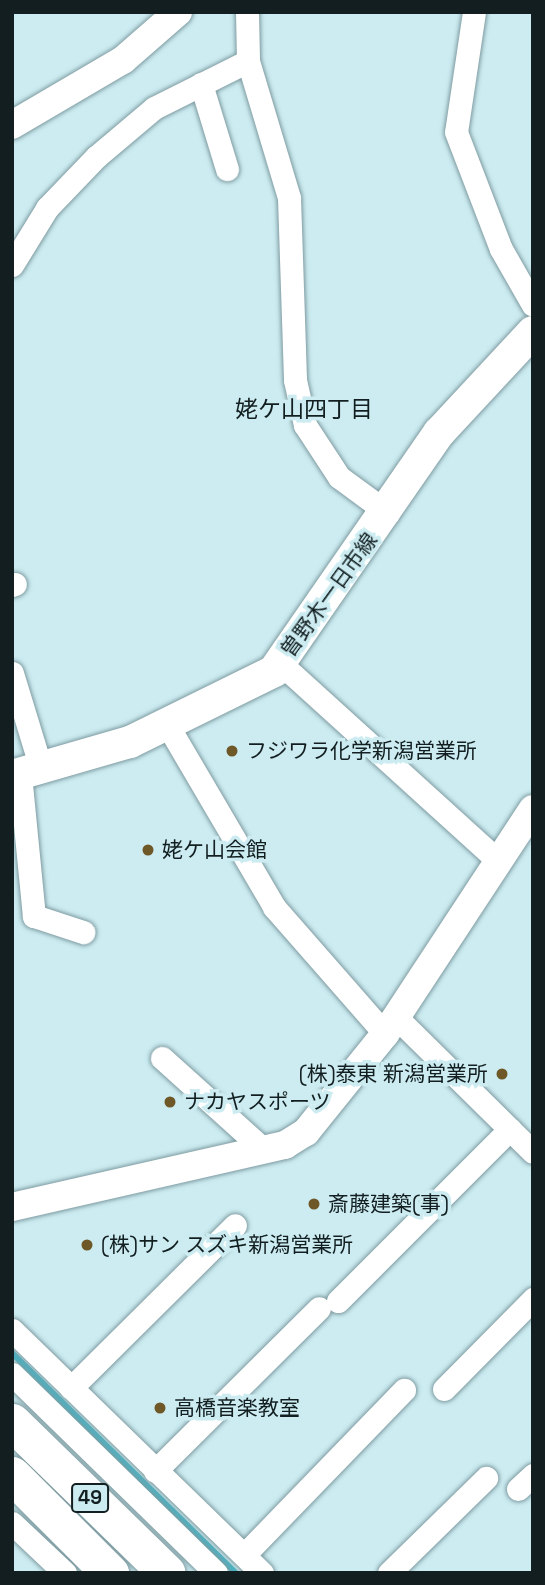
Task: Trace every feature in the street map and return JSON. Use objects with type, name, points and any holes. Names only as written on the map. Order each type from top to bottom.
[{"type":"highway","name":"49","points":[[12,1422],[167,1573]]},
{"type":"highway","name":"49","points":[[12,1475],[110,1573]]},
{"type":"main road","name":"曽野木一日市線","points":[[23,767],[167,726],[236,694],[280,663],[388,513],[439,433],[533,332]]},
{"type":"street","points":[[12,125],[123,60],[178,12]]},
{"type":"street","points":[[247,12],[248,61],[289,198],[295,380],[305,425],[339,477],[388,513]]},
{"type":"street","points":[[474,12],[456,132],[501,249],[533,305]]},
{"type":"street","points":[[12,265],[47,208],[96,157],[155,108],[248,61]]},
{"type":"street","points":[[201,84],[227,169]]},
{"type":"street","points":[[280,663],[498,861]]},
{"type":"street","points":[[12,673],[23,767],[34,916],[83,932]]},
{"type":"street","points":[[155,1471],[328,1304],[525,1138],[391,1025],[274,907],[167,726]]},
{"type":"street","points":[[12,1207],[285,1145],[322,1119],[391,1025],[533,809]]},
{"type":"street","points":[[162,1058],[264,1150]]},
{"type":"street","points":[[71,1388],[235,1225]]},
{"type":"street","points":[[443,1389],[533,1299]]},
{"type":"street","points":[[12,1330],[262,1573]]},
{"type":"street","points":[[12,1374],[216,1573]]},
{"type":"street","points":[[244,1555],[404,1390]]},
{"type":"street","points":[[389,1573],[486,1478]]},
{"type":"street","points":[[13,1525],[65,1573]]},
{"type":"waterway","points":[[12,1353],[236,1573]]},
{"type":"place","name":"フジワラ化学新潟営業所","points":[[232,751]]},
{"type":"place","name":"姥ケ山会館","points":[[148,850]]},
{"type":"place","name":"(株)泰東 新潟営業所","points":[[502,1074]]},
{"type":"place","name":"ナカヤスポーツ","points":[[170,1102]]},
{"type":"place","name":"斎藤建築(事)","points":[[314,1204]]},
{"type":"place","name":"(株)サン スズキ新潟営業所","points":[[87,1245]]},
{"type":"place","name":"高橋音楽教室","points":[[160,1408]]},
{"type":"district","name":"姥ケ山四丁目","points":[[304,409]]}]
